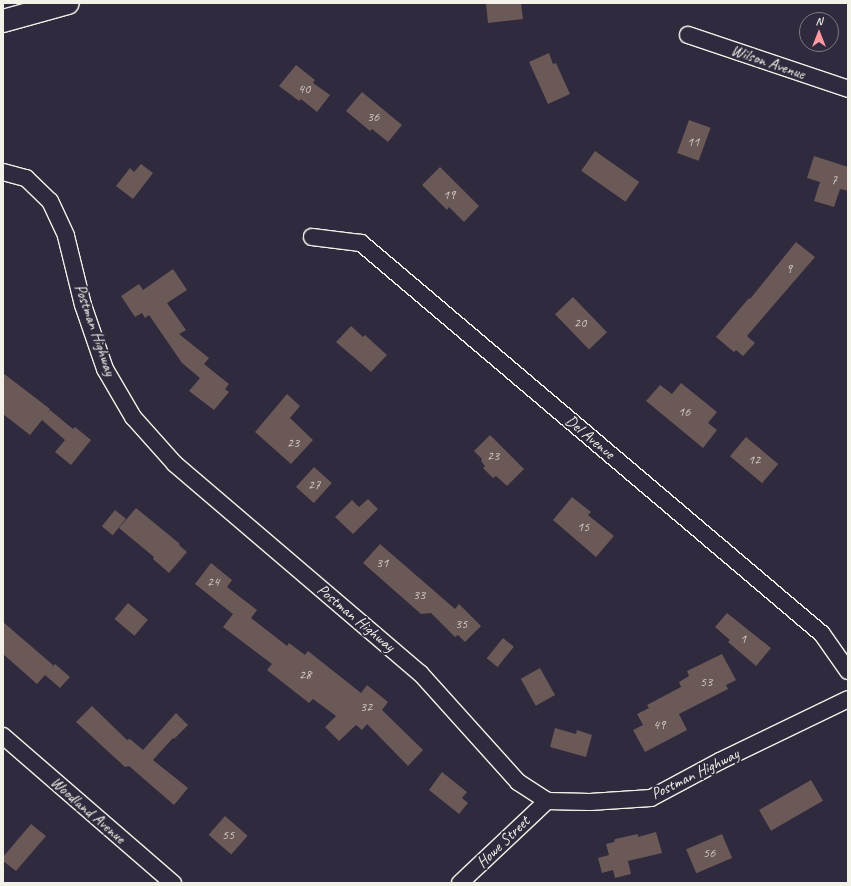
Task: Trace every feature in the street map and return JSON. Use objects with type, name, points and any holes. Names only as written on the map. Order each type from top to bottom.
[{"type":"highway","points":[[3,21],[68,3]]},
{"type":"street","name":"Wilson Avenue","points":[[688,35],[848,89]]},
{"type":"street","name":"Postman Highway","points":[[3,172],[26,178],[50,201],[66,236],[83,305],[105,369],[133,417],[175,464],[420,673],[518,782],[547,801],[590,802],[651,798],[720,761],[848,699]]},
{"type":"street","name":"Del Avenue","points":[[312,237],[362,243],[822,634],[848,671]]},
{"type":"street","name":"Woodland Avenue","points":[[3,736],[173,883]]},
{"type":"street","name":"Howe Street","points":[[460,883],[547,801]]},
{"type":"building","points":[[486,3],[521,3],[523,19],[488,23]]},
{"type":"building","points":[[549,53],[553,64],[556,63],[570,94],[548,104],[529,62]]},
{"type":"building","points":[[296,65],[315,80],[313,83],[330,95],[317,112],[301,99],[299,101],[279,86]]},
{"type":"building","points":[[362,92],[402,125],[388,142],[372,129],[370,131],[346,111]]},
{"type":"building","points":[[689,120],[711,128],[699,161],[677,153]]},
{"type":"building","points":[[595,151],[639,182],[625,202],[581,171]]},
{"type":"building","points":[[814,156],[848,167],[848,191],[840,189],[834,207],[814,201],[820,182],[807,178]]},
{"type":"building","points":[[141,164],[153,173],[133,199],[116,186],[130,168],[134,172]]},
{"type":"building","points":[[440,167],[479,206],[464,222],[449,207],[447,210],[422,185]]},
{"type":"building","points":[[796,242],[815,257],[747,336],[755,343],[743,356],[736,350],[734,352],[716,337],[749,298],[750,299]]},
{"type":"building","points":[[173,269],[187,290],[167,303],[186,330],[179,334],[209,358],[204,364],[229,384],[225,389],[229,392],[214,410],[189,391],[200,378],[182,363],[149,315],[145,318],[142,313],[135,317],[121,296],[139,284],[143,290]]},
{"type":"building","points":[[573,297],[607,332],[589,350],[555,314]]},
{"type":"building","points":[[351,326],[363,337],[365,335],[387,355],[371,372],[336,342]]},
{"type":"building","points":[[3,373],[50,409],[48,413],[50,410],[73,429],[75,427],[91,440],[71,465],[55,452],[65,440],[42,420],[30,435],[3,414]]},
{"type":"building","points":[[681,383],[717,412],[708,423],[717,430],[703,448],[646,401],[660,385],[672,394]]},
{"type":"building","points":[[287,394],[300,406],[290,418],[313,440],[291,464],[255,432]]},
{"type":"building","points":[[490,435],[524,469],[507,486],[496,476],[493,478],[483,468],[485,466],[481,461],[482,459],[474,451]]},
{"type":"building","points":[[746,437],[778,464],[762,483],[730,456]]},
{"type":"building","points":[[314,467],[332,483],[314,503],[296,487]]},
{"type":"building","points":[[572,497],[591,512],[588,515],[614,536],[596,557],[553,520]]},
{"type":"building","points":[[368,499],[378,509],[353,534],[335,517],[352,500],[359,507]]},
{"type":"building","points":[[136,508],[180,544],[179,545],[187,552],[169,573],[153,559],[154,557],[119,528]]},
{"type":"building","points":[[115,510],[126,519],[113,535],[102,526]]},
{"type":"building","points":[[380,544],[455,609],[459,604],[481,626],[465,642],[458,635],[455,637],[431,613],[421,614],[363,563]]},
{"type":"building","points":[[211,563],[232,580],[227,587],[257,610],[251,618],[287,646],[289,643],[305,655],[308,651],[361,693],[367,685],[388,702],[382,710],[423,750],[408,766],[367,724],[362,730],[356,725],[339,741],[325,727],[336,716],[313,699],[309,703],[267,670],[272,664],[223,627],[233,614],[195,584]]},
{"type":"building","points":[[128,603],[148,620],[134,636],[115,619]]},
{"type":"building","points":[[727,613],[771,648],[756,666],[728,642],[730,640],[715,627]]},
{"type":"building","points":[[3,622],[53,665],[52,667],[55,664],[70,677],[60,688],[45,675],[37,684],[3,654]]},
{"type":"building","points":[[503,638],[514,647],[498,667],[487,658]]},
{"type":"building","points":[[722,654],[736,680],[726,685],[728,689],[679,714],[687,730],[645,752],[633,730],[643,725],[637,714],[649,708],[647,705],[681,687],[679,682],[689,676],[687,671]]},
{"type":"building","points":[[540,668],[555,695],[536,706],[521,679]]},
{"type":"building","points":[[92,706],[127,740],[130,739],[143,750],[176,713],[188,725],[174,739],[173,738],[153,760],[188,788],[174,805],[129,766],[125,767],[76,722]]},
{"type":"building","points":[[555,728],[576,734],[577,730],[592,735],[586,757],[550,747]]},
{"type":"building","points":[[442,772],[467,792],[462,798],[468,803],[459,814],[429,790]]},
{"type":"building","points":[[811,780],[823,801],[771,831],[759,810]]},
{"type":"building","points":[[225,816],[248,836],[231,855],[209,835]]},
{"type":"building","points":[[31,824],[46,836],[16,871],[3,861],[3,857]]},
{"type":"building","points":[[656,832],[662,853],[628,861],[631,874],[615,878],[613,870],[602,873],[598,858],[609,855],[606,844],[614,842],[615,839],[638,834],[638,837]]},
{"type":"building","points":[[722,834],[732,858],[696,873],[686,849]]}]
